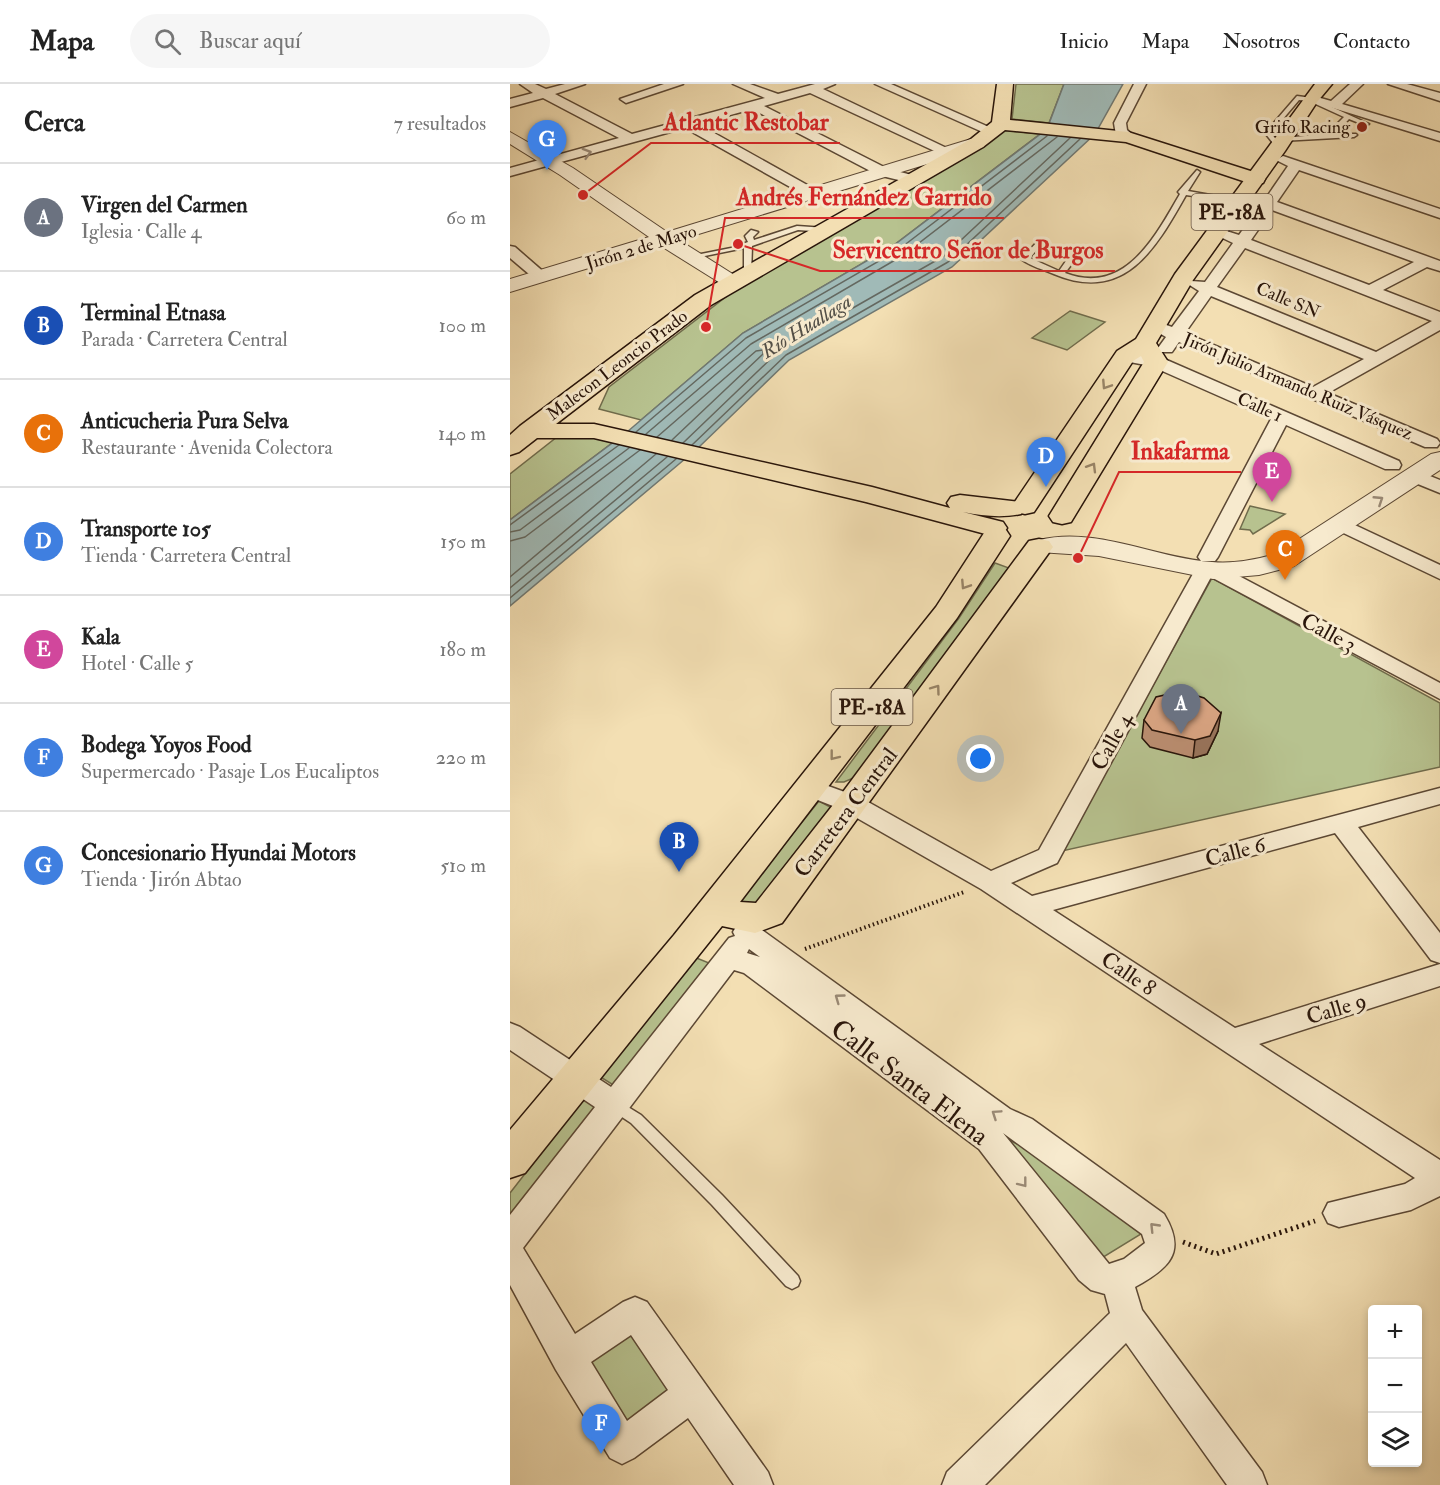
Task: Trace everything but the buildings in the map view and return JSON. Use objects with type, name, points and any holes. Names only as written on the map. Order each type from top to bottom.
[{"type":"main road","points":[[1005,84],[990,132],[1027,126],[1127,137],[1256,179]]},
{"type":"main road","name":"PE-18A","points":[[1064,519],[1145,347],[1183,279],[1243,198],[1317,88]]},
{"type":"main road","name":"Malecon Leoncio Prado","points":[[510,447],[703,300],[915,180],[990,132]]},
{"type":"main road","name":"PE-18A","points":[[1019,507],[1145,347]]},
{"type":"main road","points":[[580,393],[598,425]]},
{"type":"main road","points":[[530,431],[598,425],[800,473],[984,508],[1046,508],[1064,519]]},
{"type":"main road","points":[[800,473],[994,532],[1015,546],[1044,546]]},
{"type":"main road","name":"Carretera Central","points":[[510,1160],[713,911],[947,612],[994,532],[994,520],[1019,507]]},
{"type":"main road","name":"Carretera Central","points":[[744,936],[769,913],[1044,546],[1065,535],[1067,528],[1064,519]]},
{"type":"main road","points":[[713,911],[744,936]]},
{"type":"street","points":[[526,84],[633,140]]},
{"type":"street","points":[[510,103],[579,84]]},
{"type":"street","points":[[626,99],[677,84]]},
{"type":"street","points":[[739,84],[779,99]]},
{"type":"street","points":[[510,172],[555,162],[829,84]]},
{"type":"street","points":[[881,84],[990,132]]},
{"type":"street","points":[[1127,137],[1121,132],[1120,123],[1140,84]]},
{"type":"street","points":[[1334,105],[1358,84]]},
{"type":"street","points":[[1394,84],[1440,97]]},
{"type":"street","points":[[1317,88],[1334,105],[1440,137]]},
{"type":"street","points":[[812,89],[948,152]]},
{"type":"street","points":[[755,106],[883,172],[915,180]]},
{"type":"street","points":[[688,124],[813,194]]},
{"type":"street","name":"Jirón 2 de Mayo","points":[[510,286],[948,152],[990,132]]},
{"type":"street","points":[[510,137],[555,162],[690,258],[740,278]]},
{"type":"street","points":[[1278,148],[1297,164],[1440,214]]},
{"type":"street","points":[[1145,347],[1176,335],[1297,164]]},
{"type":"street","points":[[1243,198],[1269,204],[1433,264]]},
{"type":"street","points":[[1217,232],[1440,318]]},
{"type":"street","points":[[510,250],[541,277]]},
{"type":"street","points":[[1370,291],[1433,264]]},
{"type":"street","name":"Calle SN","points":[[1183,279],[1377,358]]},
{"type":"street","points":[[1315,393],[1440,323]]},
{"type":"street","name":"Jirón Julio Armando Ruiz Vásquez","points":[[1145,347],[1176,335],[1438,446]]},
{"type":"street","name":"Calle 1","points":[[1145,347],[1281,417],[1392,465]]},
{"type":"street","name":"Calle 4","points":[[990,882],[1048,856],[1210,567],[1281,417]]},
{"type":"street","points":[[1064,519],[1096,533],[1210,567],[1266,549],[1392,465],[1438,446]]},
{"type":"street","points":[[1044,546],[1098,548],[1210,567],[1258,570],[1286,560],[1415,476],[1438,446]]},
{"type":"street","points":[[1415,476],[1440,487]]},
{"type":"street","points":[[1342,525],[1440,573]]},
{"type":"street","name":"Calle 3","points":[[1210,567],[1440,692]]},
{"type":"street","name":"Calle 8","points":[[809,787],[852,804],[990,882],[1440,1175]]},
{"type":"street","name":"Calle 6","points":[[1029,907],[1440,796]]},
{"type":"street","points":[[1341,823],[1440,953]]},
{"type":"street","points":[[510,1240],[744,936],[783,957],[1000,1118],[1021,1128],[1154,1224],[1162,1234],[1161,1247],[1154,1258],[1117,1280],[1128,1318],[1250,1485]]},
{"type":"street","name":"Calle Santa Elena","points":[[744,936],[753,965],[990,1140],[1090,1269],[1102,1279],[1117,1280]]},
{"type":"street","name":"Calle 9","points":[[1232,1041],[1440,975]]},
{"type":"street","points":[[511,1037],[615,1105]]},
{"type":"street","points":[[1339,1214],[1411,1196],[1440,1180]]},
{"type":"street","points":[[510,1255],[568,1358],[622,1446],[692,1393]]},
{"type":"street","points":[[568,1358],[635,1313],[755,1485]]},
{"type":"street","points":[[960,1485],[1128,1318]]},
{"type":"lane","points":[[1317,88],[1348,116],[1366,124]]},
{"type":"lane","points":[[1329,136],[1348,116]]},
{"type":"lane","points":[[1278,148],[1329,136],[1354,135]]},
{"type":"lane","points":[[1039,242],[1025,259],[1084,282],[1112,276],[1136,265],[1148,252],[1182,192],[1197,172]]},
{"type":"lane","points":[[1182,192],[1243,198]]},
{"type":"lane","points":[[774,226],[826,230]]},
{"type":"lane","points":[[690,258],[750,244],[797,228]]},
{"type":"lane","points":[[740,278],[750,244],[749,236],[754,232]]},
{"type":"lane","points":[[1061,273],[1076,253]]},
{"type":"lane","points":[[615,1105],[636,1119],[709,1191],[792,1281]]},
{"type":"path","points":[[783,957],[990,882]]},
{"type":"path","points":[[1162,1234],[1216,1254],[1339,1214]]},
{"type":"green space","points":[[1016,84],[1064,84],[1049,123],[1012,119]]},
{"type":"green space","points":[[1002,130],[1040,134],[894,245],[743,333],[641,420],[599,409],[609,387],[744,283],[975,152]]},
{"type":"green space","points":[[1070,311],[1105,322],[1067,350],[1032,338]]},
{"type":"green space","points":[[585,434],[616,440],[510,520],[510,474],[557,437]]},
{"type":"green space","points":[[1250,506],[1285,514],[1253,534],[1250,530],[1240,529]]},
{"type":"green space","points":[[995,563],[1009,568],[858,776],[844,782],[836,782],[959,618]]},
{"type":"green space","points":[[1212,578],[1440,703],[1440,767],[1062,851]]},
{"type":"green space","points":[[819,801],[832,808],[759,905],[737,903]]},
{"type":"green space","points":[[694,957],[714,965],[618,1088],[599,1076]]},
{"type":"green space","points":[[588,1093],[603,1108],[510,1226],[510,1193]]},
{"type":"green space","points":[[1006,1139],[1027,1148],[1141,1234],[1092,1264]]},
{"type":"green space","points":[[631,1333],[671,1392],[622,1426],[582,1364]]},
{"type":"water","name":"Río Huallaga","points":[[1064,84],[1123,84],[1095,134],[952,267],[789,360],[698,448],[510,606],[510,520],[627,432],[743,333],[894,245],[1047,129]]},
{"type":"place","name":"Grifo Racing","points":[[1362,127]]},
{"type":"place","name":"Concesionario Hyundai Motors","points":[[547,170]]},
{"type":"place","name":"Atlantic Restobar","points":[[583,195]]},
{"type":"place","name":"Servicentro Señor de Burgos","points":[[738,244]]},
{"type":"place","name":"Andrés Fernández Garrido","points":[[706,327]]},
{"type":"place","name":"Transporte 105","points":[[1046,487]]},
{"type":"place","name":"Kala","points":[[1272,502]]},
{"type":"place","name":"Inkafarma","points":[[1078,558]]},
{"type":"place","name":"Anticucheria Pura Selva","points":[[1285,580]]},
{"type":"place","name":"Virgen del Carmen","points":[[1181,734]]},
{"type":"place","name":"Terminal Etnasa","points":[[679,872]]},
{"type":"place","name":"Bodega Yoyos Food","points":[[601,1454]]}]
